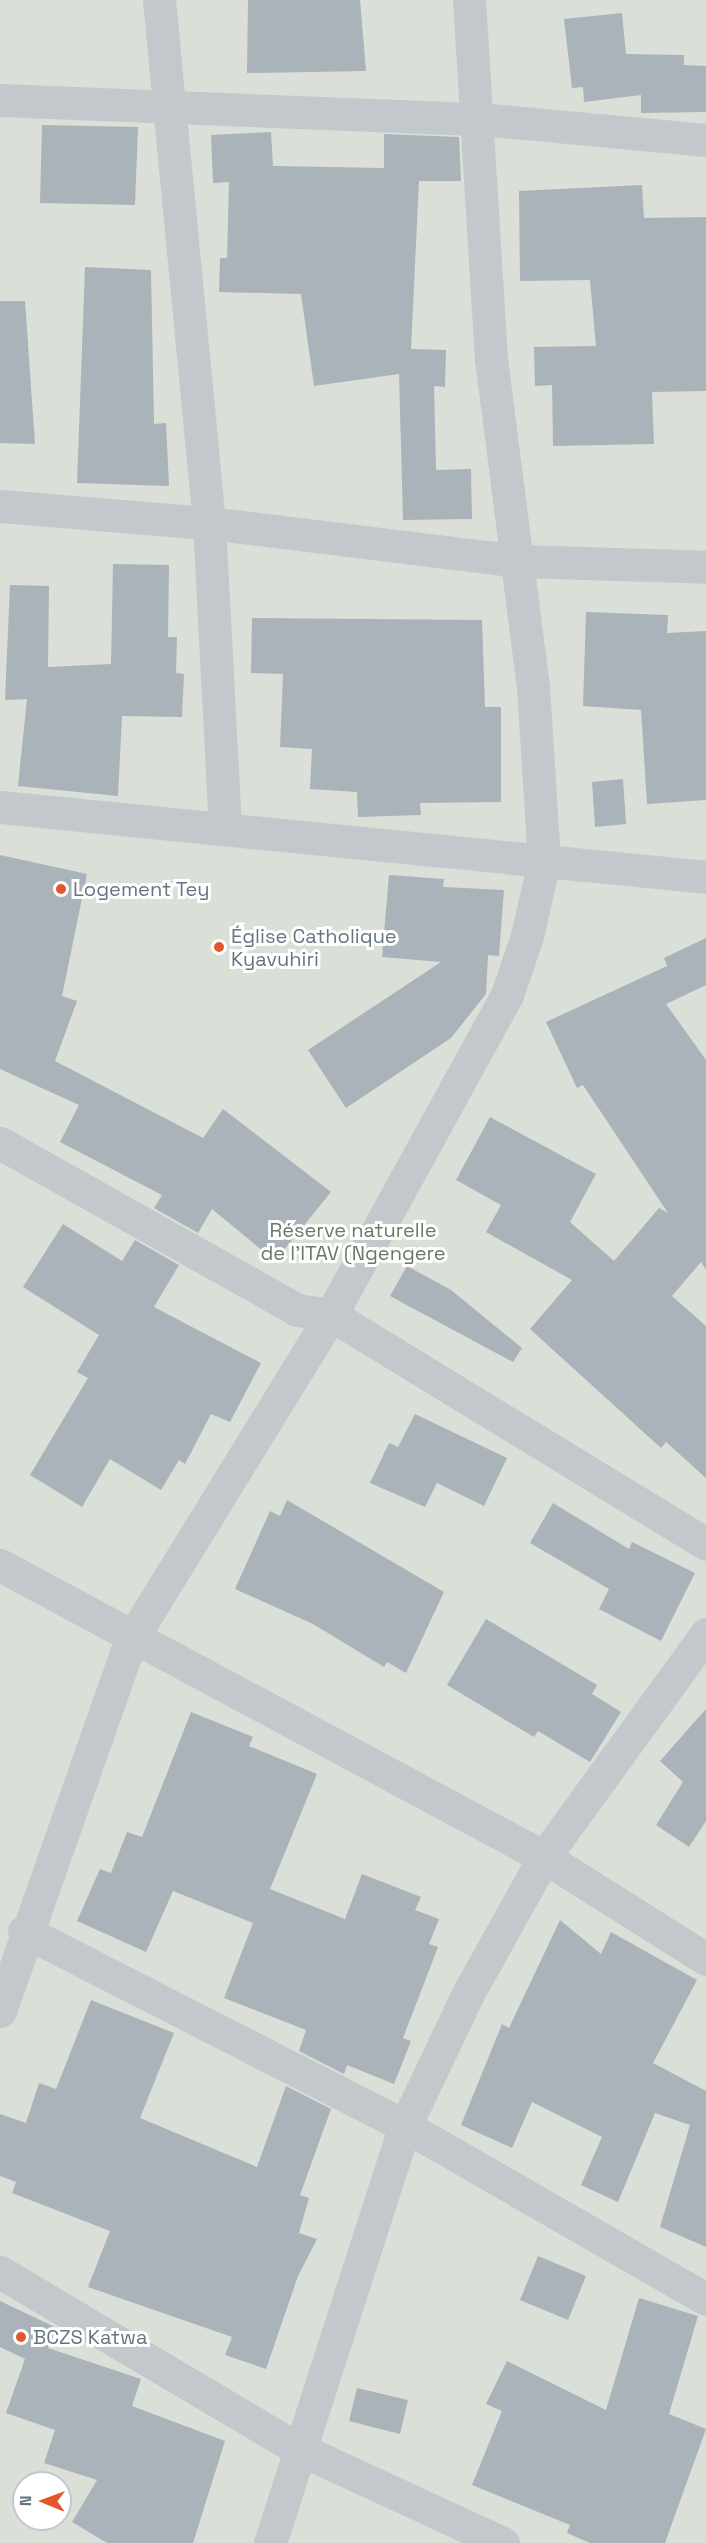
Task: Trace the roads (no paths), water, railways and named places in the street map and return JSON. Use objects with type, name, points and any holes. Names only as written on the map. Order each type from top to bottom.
[{"type":"street","points":[[159,0],[209,523],[225,826]]},
{"type":"street","points":[[0,2011],[24,1931],[131,1640],[331,1315],[507,994],[543,861],[520,561],[491,359],[480,119],[469,0]]},
{"type":"street","points":[[0,100],[168,103],[480,119],[706,140]]},
{"type":"street","points":[[0,506],[209,523],[520,561],[706,567]]},
{"type":"street","points":[[0,807],[225,826],[706,877]]},
{"type":"street","points":[[0,1143],[297,1310],[331,1315],[706,1544]]},
{"type":"street","points":[[0,1565],[131,1640],[544,1857],[706,1959]]},
{"type":"street","points":[[270,2543],[297,2448],[405,2126],[470,1990],[544,1857],[706,1634]]},
{"type":"street","points":[[24,1931],[405,2126],[706,2299]]},
{"type":"street","points":[[0,2272],[297,2448],[503,2543]]},
{"type":"place","name":"Logement Tey","points":[[61,889]]},
{"type":"place","name":"Église Catholique Kyavuhiri","points":[[219,947]]},
{"type":"place","name":"BCZS Katwa","points":[[21,2337]]},
{"type":"park label","name":"Réserve naturelle de l'ITAV (Ngengere","points":[[353,1242]]}]
